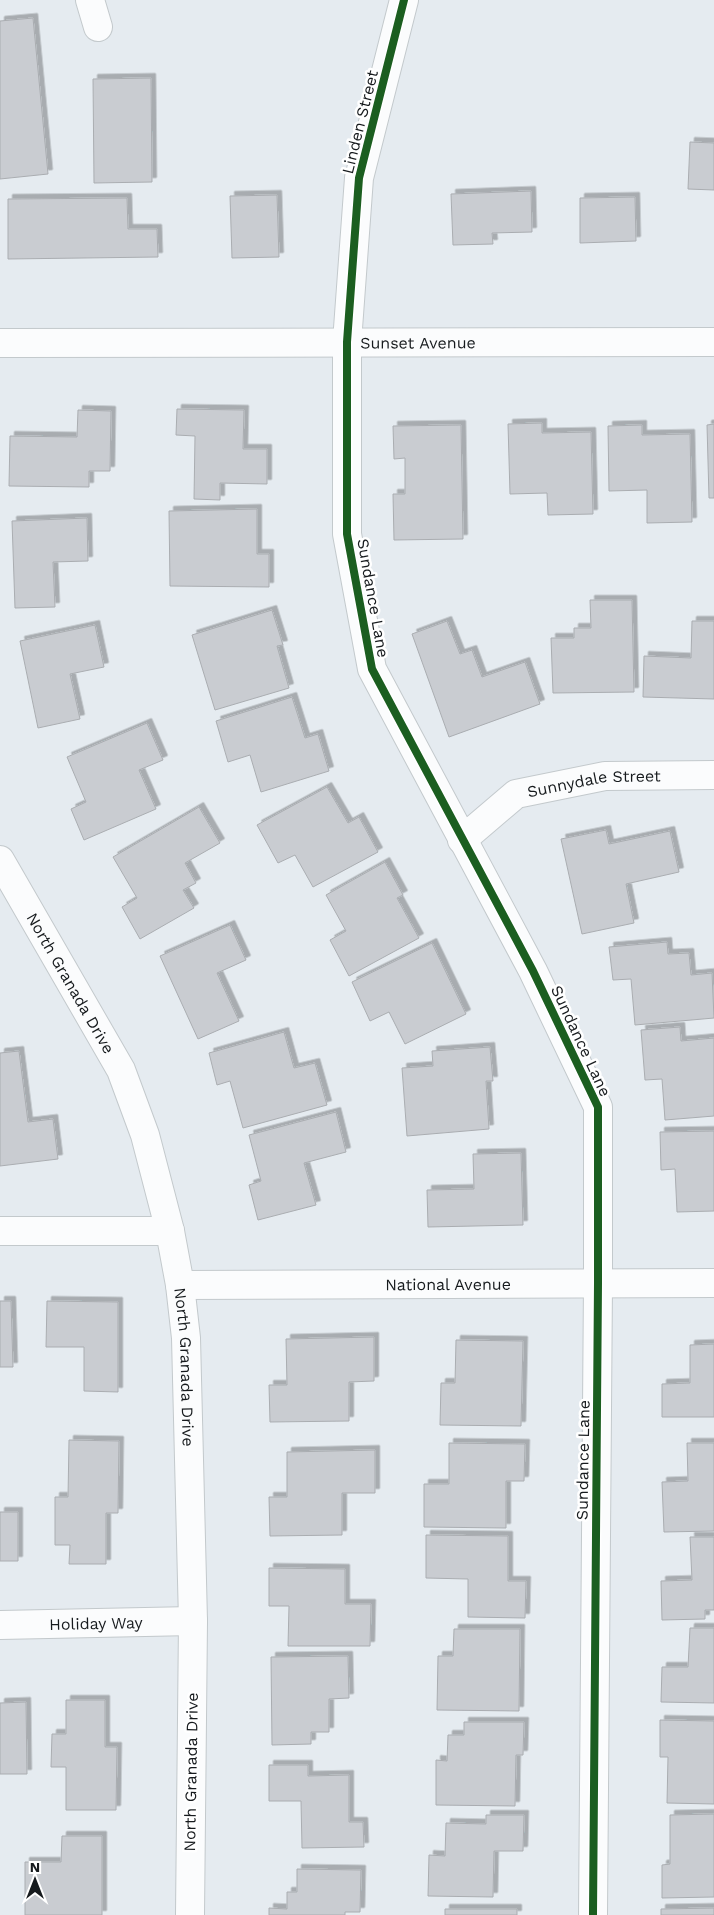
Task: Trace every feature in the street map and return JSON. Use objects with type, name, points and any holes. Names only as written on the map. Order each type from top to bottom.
[{"type":"street","points":[[90,0],[98,27]]},
{"type":"street","name":"Linden Street","points":[[347,342],[359,178],[404,0]]},
{"type":"street","name":"Sundance Lane","points":[[347,342],[347,534],[372,669],[533,971],[598,1107],[593,1915]]},
{"type":"street","name":"Sunset Avenue","points":[[0,343],[714,342]]},
{"type":"street","name":"Sunnydale Street","points":[[462,840],[516,794],[605,776],[714,775]]},
{"type":"street","name":"North Granada Drive","points":[[0,860],[121,1070],[145,1135],[170,1231],[180,1285],[186,1338],[193,1621],[190,1915]]},
{"type":"street","points":[[0,1231],[170,1231]]},
{"type":"street","name":"National Avenue","points":[[180,1285],[714,1283]]},
{"type":"street","name":"Holiday Way","points":[[0,1624],[193,1621]]},
{"type":"building","points":[[33,18],[48,174],[0,179],[0,21]]},
{"type":"building","points":[[151,78],[152,182],[94,183],[93,79]]},
{"type":"building","points":[[690,142],[714,143],[714,190],[688,189]]},
{"type":"building","points":[[531,191],[532,232],[492,233],[493,244],[453,245],[451,194]]},
{"type":"building","points":[[277,195],[279,257],[232,258],[230,196]]},
{"type":"building","points":[[635,197],[636,241],[580,243],[580,198]]},
{"type":"building","points":[[127,198],[128,229],[157,229],[158,257],[8,259],[8,199]]},
{"type":"building","points":[[177,409],[244,410],[243,449],[267,449],[267,484],[220,483],[220,500],[194,499],[195,436],[176,435]]},
{"type":"building","points":[[78,410],[111,411],[110,471],[89,471],[89,487],[9,486],[10,436],[77,437]]},
{"type":"building","points":[[542,423],[542,433],[591,432],[593,514],[548,515],[547,493],[510,494],[508,424]]},
{"type":"building","points":[[714,424],[714,498],[709,498],[707,425]]},
{"type":"building","points":[[461,425],[463,539],[394,540],[393,494],[405,494],[405,458],[394,459],[393,426]]},
{"type":"building","points":[[642,425],[642,435],[690,434],[692,522],[647,523],[647,490],[609,491],[608,426]]},
{"type":"building","points":[[257,509],[257,554],[269,554],[269,587],[170,586],[169,511]]},
{"type":"building","points":[[87,518],[88,561],[53,562],[55,607],[15,608],[12,521]]},
{"type":"building","points":[[590,600],[632,600],[634,692],[553,693],[551,638],[574,638],[574,628],[591,628]]},
{"type":"building","points":[[272,610],[283,645],[277,646],[289,688],[215,710],[192,635]]},
{"type":"building","points":[[447,621],[460,654],[472,650],[482,677],[525,662],[540,704],[449,737],[412,634]]},
{"type":"building","points":[[692,621],[714,621],[714,699],[643,697],[644,656],[691,658]]},
{"type":"building","points":[[95,625],[104,667],[70,674],[80,719],[38,728],[20,641]]},
{"type":"building","points":[[292,697],[305,738],[318,734],[329,771],[261,792],[250,755],[228,762],[216,721]]},
{"type":"building","points":[[147,723],[163,760],[139,770],[156,809],[84,840],[71,809],[86,802],[67,757]]},
{"type":"building","points":[[327,787],[348,823],[359,817],[378,852],[313,887],[295,855],[278,863],[257,825]]},
{"type":"building","points":[[199,807],[220,843],[185,863],[196,883],[183,890],[194,908],[140,939],[122,907],[137,898],[113,857]]},
{"type":"building","points":[[606,830],[609,844],[670,831],[679,872],[626,884],[634,923],[582,934],[561,839]]},
{"type":"building","points":[[385,862],[403,895],[397,898],[419,938],[349,976],[330,940],[346,931],[326,895]]},
{"type":"building","points":[[230,925],[246,960],[217,973],[239,1021],[198,1039],[160,956]]},
{"type":"building","points":[[667,942],[668,954],[689,953],[691,975],[712,973],[714,1018],[635,1025],[631,979],[613,980],[609,947]]},
{"type":"building","points":[[432,943],[466,1014],[405,1044],[389,1012],[370,1021],[352,982]]},
{"type":"building","points":[[680,1027],[681,1041],[714,1038],[714,1116],[665,1120],[662,1079],[645,1080],[641,1030]]},
{"type":"building","points":[[284,1032],[294,1068],[315,1063],[327,1105],[243,1128],[230,1081],[217,1085],[209,1053]]},
{"type":"building","points":[[490,1047],[493,1081],[486,1081],[489,1129],[407,1136],[402,1068],[433,1066],[432,1051]]},
{"type":"building","points":[[19,1051],[28,1122],[53,1119],[58,1159],[0,1166],[0,1053]]},
{"type":"building","points":[[336,1112],[346,1152],[304,1163],[316,1205],[258,1220],[249,1185],[261,1181],[249,1135]]},
{"type":"building","points":[[714,1131],[714,1211],[677,1212],[675,1169],[661,1170],[660,1132]]},
{"type":"building","points":[[521,1153],[523,1225],[428,1227],[427,1190],[474,1189],[473,1154]]},
{"type":"building","points":[[0,1301],[11,1301],[13,1367],[0,1367]]},
{"type":"building","points":[[47,1301],[118,1302],[118,1392],[84,1391],[84,1347],[46,1347]]},
{"type":"building","points":[[374,1337],[374,1381],[349,1382],[349,1421],[270,1422],[269,1385],[287,1385],[286,1339]]},
{"type":"building","points":[[456,1340],[523,1341],[521,1426],[440,1425],[441,1383],[455,1383]]},
{"type":"building","points":[[714,1344],[714,1417],[662,1417],[662,1384],[690,1383],[690,1345]]},
{"type":"building","points":[[69,1440],[119,1441],[118,1513],[106,1513],[106,1564],[69,1564],[70,1545],[55,1545],[55,1497],[68,1497]]},
{"type":"building","points":[[449,1443],[525,1444],[524,1481],[506,1481],[506,1528],[424,1527],[424,1484],[449,1484]]},
{"type":"building","points":[[687,1443],[714,1443],[714,1531],[664,1532],[662,1482],[688,1481]]},
{"type":"building","points":[[375,1450],[375,1493],[342,1493],[342,1535],[270,1536],[269,1497],[287,1497],[287,1452]]},
{"type":"building","points":[[0,1512],[18,1512],[18,1561],[0,1561]]},
{"type":"building","points":[[426,1535],[508,1536],[508,1581],[526,1581],[525,1618],[468,1617],[468,1579],[426,1578]]},
{"type":"building","points":[[690,1537],[714,1537],[714,1610],[705,1610],[705,1619],[662,1620],[661,1581],[692,1580]]},
{"type":"building","points":[[269,1568],[345,1569],[345,1604],[371,1604],[370,1646],[288,1646],[289,1606],[269,1606]]},
{"type":"building","points":[[690,1628],[714,1628],[714,1703],[661,1702],[662,1667],[688,1667]]},
{"type":"building","points":[[454,1629],[520,1629],[519,1711],[437,1710],[438,1656],[453,1656]]},
{"type":"building","points":[[348,1656],[349,1698],[329,1699],[329,1732],[311,1732],[311,1744],[272,1745],[271,1657]]},
{"type":"building","points":[[66,1700],[105,1700],[105,1747],[117,1747],[116,1810],[66,1810],[66,1767],[51,1767],[52,1734],[66,1734]]},
{"type":"building","points":[[26,1702],[27,1774],[0,1774],[0,1703]]},
{"type":"building","points":[[660,1720],[714,1721],[714,1804],[667,1803],[668,1757],[660,1757]]},
{"type":"building","points":[[464,1722],[524,1722],[523,1755],[516,1755],[515,1806],[436,1805],[436,1760],[447,1761],[448,1735],[464,1735]]},
{"type":"building","points":[[269,1765],[308,1765],[308,1776],[349,1775],[349,1822],[363,1822],[364,1847],[302,1848],[301,1801],[269,1801]]},
{"type":"building","points":[[714,1814],[714,1897],[662,1898],[662,1865],[670,1864],[670,1815]]},
{"type":"building","points":[[486,1815],[524,1815],[523,1851],[494,1851],[493,1897],[428,1896],[429,1855],[445,1856],[446,1823],[486,1824]]},
{"type":"building","points":[[62,1836],[102,1836],[102,1915],[25,1915],[25,1862],[61,1862]]},
{"type":"building","points":[[297,1869],[361,1870],[360,1912],[345,1912],[345,1915],[269,1915],[269,1908],[287,1909],[287,1892],[297,1892]]},
{"type":"building","points":[[714,1908],[714,1915],[661,1915],[661,1909]]},
{"type":"building","points":[[445,1909],[517,1909],[517,1915],[445,1915]]},
{"type":"cycle path","points":[[404,0],[359,178],[347,342],[347,534],[372,669],[533,971],[598,1107],[593,1915]]}]
